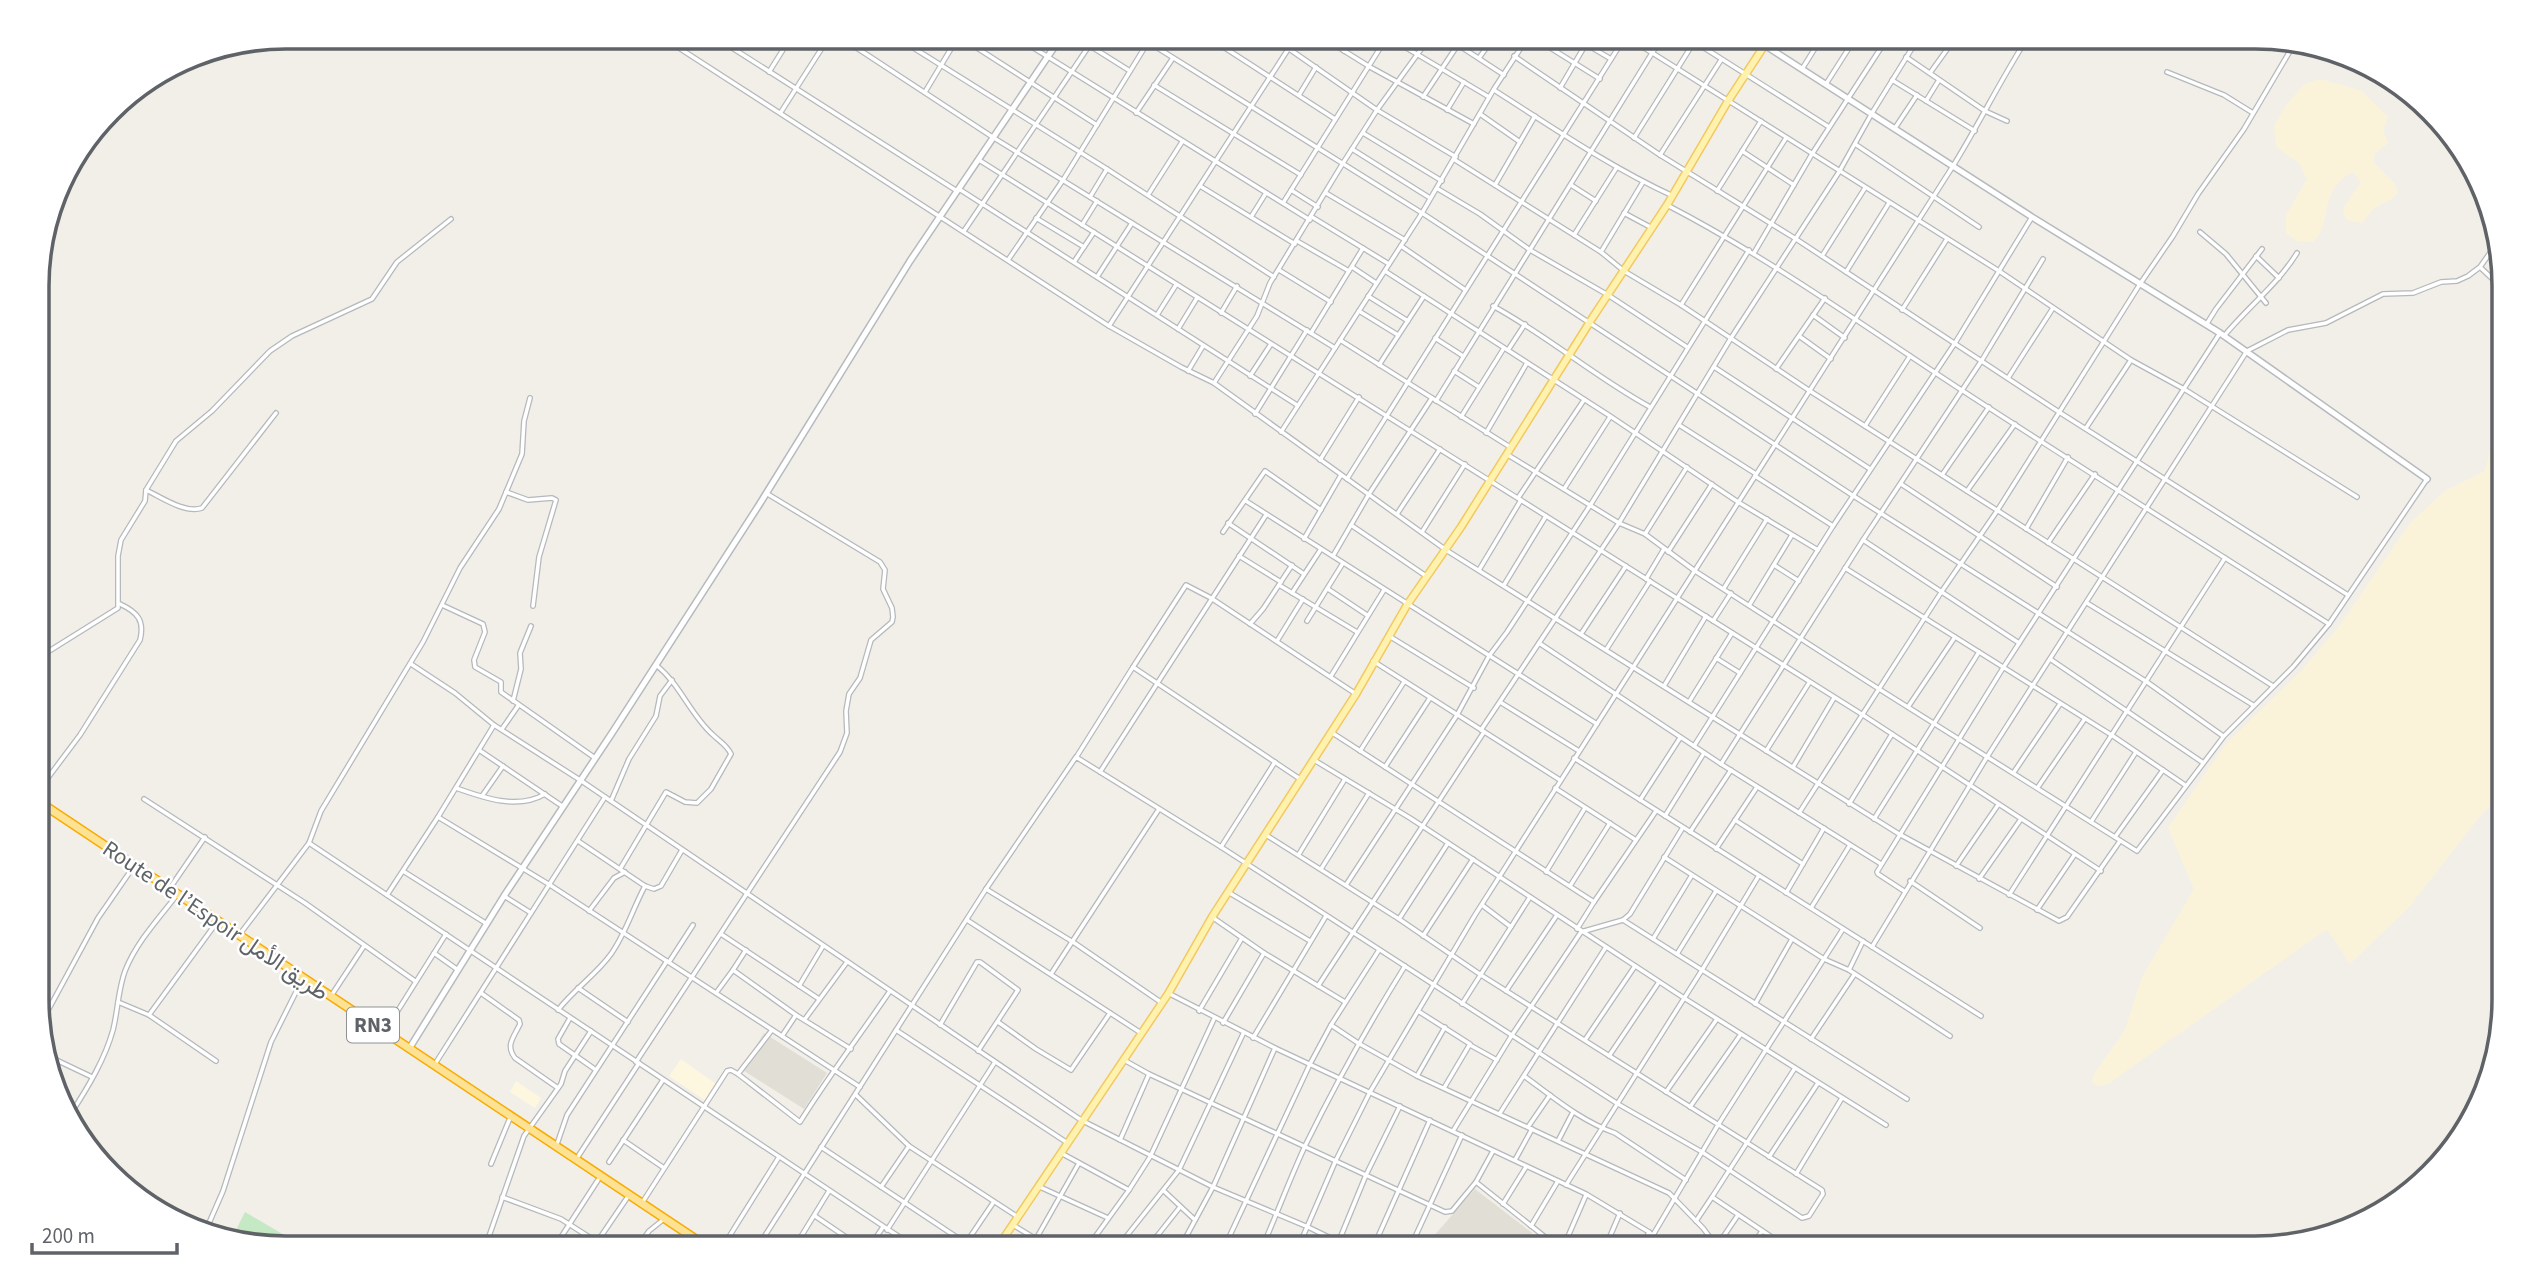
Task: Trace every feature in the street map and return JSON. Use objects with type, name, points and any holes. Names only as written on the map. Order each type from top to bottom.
[{"type":"highway","name":"Route de l’Espoir طريق الأمل","points":[[49,809],[689,1236]]},
{"type":"main road","points":[[1005,1236],[1168,994],[1245,863],[1266,835],[1312,759],[1356,694],[1407,605],[1446,550],[1667,205],[1728,101],[1762,49]]},
{"type":"street","points":[[681,49],[1109,326],[1214,383],[1446,550],[1928,852],[2057,920],[2064,920],[2120,841]]},
{"type":"street","points":[[734,49],[983,204],[1297,405]]},
{"type":"street","points":[[769,72],[783,49]]},
{"type":"street","points":[[781,112],[822,49]]},
{"type":"street","points":[[859,49],[994,138],[1335,348]]},
{"type":"street","points":[[914,49],[1148,195],[1273,277]]},
{"type":"street","points":[[925,92],[952,49]]},
{"type":"street","points":[[978,49],[1097,125]]},
{"type":"street","points":[[1035,49],[1182,142],[1389,264]]},
{"type":"street","points":[[409,1049],[504,896],[766,493],[825,395],[1053,49]]},
{"type":"street","points":[[964,231],[1087,49]]},
{"type":"street","points":[[1096,49],[1130,71]]},
{"type":"street","points":[[1008,260],[1063,180],[1144,49]]},
{"type":"street","points":[[1159,49],[1422,213],[1853,495],[2147,682],[2224,736]]},
{"type":"street","points":[[1227,49],[1336,120]]},
{"type":"street","points":[[1109,326],[1288,49]]},
{"type":"street","points":[[1290,49],[1377,110],[1601,252],[1623,271],[1681,304],[1888,442],[2273,686]]},
{"type":"street","points":[[1341,49],[1474,124]]},
{"type":"street","points":[[1283,203],[1381,49]]},
{"type":"street","points":[[1409,49],[1489,97]]},
{"type":"street","points":[[1214,383],[1248,331],[1273,277],[1343,163],[1377,110],[1423,49]]},
{"type":"street","points":[[1423,97],[1455,49]]},
{"type":"street","points":[[1466,49],[1504,75]]},
{"type":"street","points":[[1479,58],[1485,49]]},
{"type":"street","points":[[1281,432],[1431,199],[1519,49]]},
{"type":"street","points":[[1552,49],[1600,79]]},
{"type":"street","points":[[1560,88],[1583,49]]},
{"type":"street","points":[[1594,49],[1611,59]]},
{"type":"street","points":[[1347,479],[1464,289],[1618,49]]},
{"type":"street","points":[[1646,49],[1999,271],[2131,360],[2184,389],[2357,497]]},
{"type":"street","points":[[1333,556],[1369,494],[1454,371],[1654,49]]},
{"type":"street","points":[[1634,138],[1690,49]]},
{"type":"street","points":[[1707,49],[1829,127]]},
{"type":"street","points":[[1506,454],[1619,523],[1645,534],[1800,639],[2134,850],[2140,850],[2185,785],[2224,736],[2293,667],[2329,624],[2427,479],[2222,334],[1771,49]]},
{"type":"street","points":[[1802,69],[1814,49]]},
{"type":"street","points":[[1826,84],[1848,49]]},
{"type":"street","points":[[1346,885],[1474,688],[1489,656],[1591,504],[1687,347],[1772,224],[1812,154],[1880,49]]},
{"type":"street","points":[[1318,986],[1518,673],[1619,523],[1731,338],[1839,172],[1911,49]]},
{"type":"street","points":[[1930,73],[1947,49]]},
{"type":"street","points":[[1304,1235],[1336,1160],[1370,1092],[1433,985],[1560,780],[1975,131],[2007,68],[2020,49]]},
{"type":"street","points":[[1799,813],[1942,591],[1997,511],[2290,52]]},
{"type":"street","points":[[1514,56],[1687,173],[1796,239],[2085,429],[2348,595]]},
{"type":"street","points":[[1906,57],[1985,111],[2007,121]]},
{"type":"street","points":[[1136,113],[1173,58]]},
{"type":"street","points":[[1660,155],[1721,59]]},
{"type":"street","points":[[1299,95],[1316,67]]},
{"type":"street","points":[[2167,72],[2224,95],[2253,113]]},
{"type":"street","points":[[1892,80],[1975,131]]},
{"type":"street","points":[[1926,101],[1939,80]]},
{"type":"street","points":[[1447,110],[1464,82]]},
{"type":"street","points":[[1154,85],[1301,175]]},
{"type":"street","points":[[1494,89],[1591,152],[1672,196]]},
{"type":"street","points":[[1895,128],[1917,95]]},
{"type":"street","points":[[1480,114],[1520,142]]},
{"type":"street","points":[[1495,185],[1535,116]]},
{"type":"street","points":[[1717,191],[1761,121]]},
{"type":"street","points":[[1362,133],[1442,181]]},
{"type":"street","points":[[1681,304],[1786,138]]},
{"type":"street","points":[[1148,195],[1182,142]]},
{"type":"street","points":[[1855,144],[1979,227]]},
{"type":"street","points":[[1352,149],[1431,199]]},
{"type":"street","points":[[1742,151],[1794,185]]},
{"type":"street","points":[[979,160],[1863,715],[2101,871]]},
{"type":"street","points":[[1574,235],[1617,167]]},
{"type":"street","points":[[1090,197],[1107,169]]},
{"type":"street","points":[[1601,252],[1643,182]]},
{"type":"street","points":[[1571,184],[1596,201]]},
{"type":"street","points":[[1200,186],[1296,242],[1376,283]]},
{"type":"street","points":[[1437,188],[1530,250],[1608,295],[1687,347]]},
{"type":"street","points":[[1822,256],[1865,188]]},
{"type":"street","points":[[1292,190],[1318,207]]},
{"type":"street","points":[[1251,217],[1266,193]]},
{"type":"street","points":[[1326,193],[1405,240]]},
{"type":"street","points":[[1082,225],[1097,201]]},
{"type":"street","points":[[1846,272],[1889,203]]},
{"type":"street","points":[[1667,205],[1726,236],[1778,268],[1963,391],[2329,624]]},
{"type":"street","points":[[1624,213],[1652,228]]},
{"type":"street","points":[[1694,746],[1853,495],[1936,373],[2032,216]]},
{"type":"street","points":[[1036,218],[1084,247]]},
{"type":"street","points":[[49,650],[116,611],[120,604],[119,548],[125,531],[145,501],[145,490],[176,441],[212,411],[259,360],[292,336],[372,299],[397,262],[451,219]]},
{"type":"street","points":[[1097,277],[1132,222]]},
{"type":"street","points":[[1074,262],[1094,232]]},
{"type":"street","points":[[2200,232],[2226,254],[2266,303]]},
{"type":"street","points":[[1902,310],[1947,239]]},
{"type":"street","points":[[1401,246],[1464,289]]},
{"type":"street","points":[[1255,414],[1291,355],[1331,302],[1363,248]]},
{"type":"street","points":[[2207,325],[2242,273],[2262,249]]},
{"type":"street","points":[[1905,891],[1877,872],[1899,834],[2184,389],[2222,334],[2279,278],[2297,253]]},
{"type":"street","points":[[1872,947],[1987,757],[2247,351],[2288,330],[2326,323],[2383,294],[2422,291],[2441,282],[2457,281],[2480,267],[2490,253]]},
{"type":"street","points":[[2256,256],[2279,278]]},
{"type":"street","points":[[1721,764],[1863,540],[1963,391],[2043,258]]},
{"type":"street","points":[[2480,267],[2491,278]]},
{"type":"street","points":[[1278,270],[1331,302]]},
{"type":"street","points":[[1385,271],[1738,502],[1818,550]]},
{"type":"street","points":[[1157,315],[1177,284]]},
{"type":"street","points":[[1221,313],[1237,286]]},
{"type":"street","points":[[1368,296],[1408,321]]},
{"type":"street","points":[[1379,365],[1424,296]]},
{"type":"street","points":[[1178,329],[1198,298]]},
{"type":"street","points":[[1776,369],[1825,298]]},
{"type":"street","points":[[1493,306],[1525,324],[1627,395],[1650,407]]},
{"type":"street","points":[[2008,378],[2053,308]]},
{"type":"street","points":[[1359,311],[1398,335]]},
{"type":"street","points":[[1813,315],[1845,338]]},
{"type":"street","points":[[1461,417],[1479,387],[1525,324]]},
{"type":"street","points":[[1799,336],[1831,359]]},
{"type":"street","points":[[1434,338],[1463,356]]},
{"type":"street","points":[[1340,340],[1510,447]]},
{"type":"street","points":[[1250,376],[1271,344]]},
{"type":"street","points":[[1188,371],[1203,345]]},
{"type":"street","points":[[1865,426],[1910,356]]},
{"type":"street","points":[[2085,429],[2131,360]]},
{"type":"street","points":[[1486,433],[1527,363]]},
{"type":"street","points":[[1714,367],[1870,469]]},
{"type":"street","points":[[1454,371],[1479,387]]},
{"type":"street","points":[[1320,460],[1359,397]]},
{"type":"street","points":[[239,936],[309,843],[321,811],[410,664],[460,568],[497,513],[522,454],[524,421],[530,398]]},
{"type":"street","points":[[1479,570],[1535,471],[1584,400]]},
{"type":"street","points":[[1942,475],[1989,407]]},
{"type":"street","points":[[145,490],[186,508],[202,508],[276,413]]},
{"type":"street","points":[[1564,489],[1610,416]]},
{"type":"street","points":[[1967,491],[2015,424]]},
{"type":"street","points":[[1679,425],[1833,526]]},
{"type":"street","points":[[1397,514],[1440,448]]},
{"type":"street","points":[[2026,529],[2068,457]]},
{"type":"street","points":[[1422,532],[1465,464]]},
{"type":"street","points":[[1645,534],[1687,467]]},
{"type":"street","points":[[1223,532],[1265,471],[1321,510]]},
{"type":"street","points":[[2048,543],[2095,474]]},
{"type":"street","points":[[1304,539],[1341,475]]},
{"type":"street","points":[[1606,650],[1666,550],[1712,484]]},
{"type":"street","points":[[1901,484],[2057,587]]},
{"type":"street","points":[[506,492],[528,500],[556,500],[539,557],[534,606]]},
{"type":"street","points":[[576,1160],[840,752],[847,733],[846,711],[849,694],[860,678],[871,640],[892,622],[894,617],[883,589],[885,570],[880,562],[766,493]]},
{"type":"street","points":[[1246,501],[1597,724]]},
{"type":"street","points":[[1100,772],[1266,514]]},
{"type":"street","points":[[1504,585],[1546,516]]},
{"type":"street","points":[[1724,588],[1767,519]]},
{"type":"street","points":[[1228,523],[1304,574]]},
{"type":"street","points":[[1351,525],[1428,577]]},
{"type":"street","points":[[1750,604],[1792,535]]},
{"type":"street","points":[[1863,540],[2019,643]]},
{"type":"street","points":[[1292,593],[1321,549]]},
{"type":"street","points":[[1239,556],[1292,593],[1357,632]]},
{"type":"street","points":[[2009,895],[2225,557]]},
{"type":"street","points":[[1307,621],[1343,563]]},
{"type":"street","points":[[1251,624],[1292,565]]},
{"type":"street","points":[[1774,565],[1799,581]]},
{"type":"street","points":[[1581,634],[1626,566]]},
{"type":"street","points":[[1845,568],[2113,736],[2185,785]]},
{"type":"street","points":[[765,1236],[986,889],[1076,757],[1183,586],[1190,585],[1211,598],[1356,694]]},
{"type":"street","points":[[1328,589],[1368,615]]},
{"type":"street","points":[[1331,676],[1384,590]]},
{"type":"street","points":[[1713,621],[1731,592]]},
{"type":"street","points":[[1277,641],[1303,599]]},
{"type":"street","points":[[2087,603],[2253,705]]},
{"type":"street","points":[[49,776],[80,735],[140,640],[140,618],[120,604]]},
{"type":"street","points":[[442,604],[483,624],[484,636],[473,664],[500,682],[501,692],[518,706],[595,758]]},
{"type":"street","points":[[1664,686],[1706,616]]},
{"type":"street","points":[[513,701],[521,669],[520,653],[531,625]]},
{"type":"street","points":[[1689,702],[1732,633]]},
{"type":"street","points":[[1389,636],[1474,688]]},
{"type":"street","points":[[1908,707],[1955,637]]},
{"type":"street","points":[[1538,643],[1680,738],[1881,864]]},
{"type":"street","points":[[1874,819],[1979,652]]},
{"type":"street","points":[[1716,658],[1740,673]]},
{"type":"street","points":[[2050,659],[2202,762]]},
{"type":"street","points":[[1373,661],[1560,780]]},
{"type":"street","points":[[410,664],[455,693],[494,725],[580,780],[1081,1120],[1213,1187],[1326,1235]]},
{"type":"street","points":[[589,911],[623,870],[666,792],[685,802],[697,803],[705,797],[731,754],[702,724],[672,680],[656,665]]},
{"type":"street","points":[[1133,667],[1300,779]]},
{"type":"street","points":[[611,801],[629,758],[656,716],[660,696],[672,680]]},
{"type":"street","points":[[1360,751],[1405,681]]},
{"type":"street","points":[[1766,751],[1809,683]]},
{"type":"street","points":[[1385,767],[1430,698]]},
{"type":"street","points":[[1793,767],[1834,698]]},
{"type":"street","points":[[1500,702],[1579,751]]},
{"type":"street","points":[[2014,773],[2060,704]]},
{"type":"street","points":[[502,729],[518,706]]},
{"type":"street","points":[[2038,788],[2084,720]]},
{"type":"street","points":[[387,895],[494,725]]},
{"type":"street","points":[[1331,732],[1594,902]]},
{"type":"street","points":[[1849,804],[1892,734]]},
{"type":"street","points":[[1640,800],[1680,738]]},
{"type":"street","points":[[479,750],[562,806]]},
{"type":"street","points":[[2091,822],[2136,752]]},
{"type":"street","points":[[1665,816],[1704,753]]},
{"type":"street","points":[[1076,757],[1221,847],[1618,1104],[1702,1152],[1806,1219],[1823,1192],[1480,975],[1399,919],[1266,835]]},
{"type":"street","points":[[1574,758],[1981,1016]]},
{"type":"street","points":[[1312,759],[1422,825],[1659,982],[1886,1125]]},
{"type":"street","points":[[1221,847],[1275,762]]},
{"type":"street","points":[[482,796],[503,766]]},
{"type":"street","points":[[1690,832],[1731,770]]},
{"type":"street","points":[[2115,838],[2162,770]]},
{"type":"street","points":[[1299,854],[1345,779]]},
{"type":"street","points":[[1716,849],[1757,787]]},
{"type":"street","points":[[456,788],[482,796],[522,802],[545,794]]},
{"type":"street","points":[[1555,788],[1636,840]]},
{"type":"street","points":[[1321,869],[1369,793]]},
{"type":"street","points":[[433,1066],[605,797]]},
{"type":"street","points":[[144,799],[276,884],[415,981]]},
{"type":"street","points":[[1955,866],[1998,804]]},
{"type":"street","points":[[1546,872],[1585,807]]},
{"type":"street","points":[[1051,974],[1160,809]]},
{"type":"street","points":[[1453,1132],[1594,902],[1656,811]]},
{"type":"street","points":[[438,817],[550,885],[860,1087]]},
{"type":"street","points":[[1979,879],[2021,819]]},
{"type":"street","points":[[1735,820],[1803,863]]},
{"type":"street","points":[[1570,886],[1610,823]]},
{"type":"street","points":[[1579,930],[1623,920],[1634,909],[1683,828]]},
{"type":"street","points":[[1786,893],[1824,828]]},
{"type":"street","points":[[169,890],[205,837]]},
{"type":"street","points":[[578,841],[645,886],[659,888],[682,850]]},
{"type":"street","points":[[309,843],[897,1236]]},
{"type":"street","points":[[1399,919],[1448,843]]},
{"type":"street","points":[[1811,908],[1850,845]]},
{"type":"street","points":[[2036,909],[2075,854]]},
{"type":"street","points":[[1664,857],[1824,959],[1849,970],[1950,1036]]},
{"type":"street","points":[[1423,936],[1473,859]]},
{"type":"street","points":[[50,1008],[98,918],[134,866]]},
{"type":"street","points":[[402,871],[487,924]]},
{"type":"street","points":[[1653,939],[1692,875]]},
{"type":"street","points":[[1566,1185],[1759,876]]},
{"type":"street","points":[[1910,881],[1980,928]]},
{"type":"street","points":[[558,1010],[611,954],[624,933],[645,886]]},
{"type":"street","points":[[986,889],[1073,942],[1162,1003]]},
{"type":"street","points":[[1676,954],[1716,891]]},
{"type":"street","points":[[1228,892],[1311,942]]},
{"type":"street","points":[[75,1107],[93,1077],[113,1031],[125,972],[133,954],[177,895]]},
{"type":"street","points":[[504,896],[531,913]]},
{"type":"street","points":[[1462,1004],[1530,897]]},
{"type":"street","points":[[1482,905],[1511,927]]},
{"type":"street","points":[[1506,990],[1557,915]]},
{"type":"street","points":[[1253,1038],[1326,916]]},
{"type":"street","points":[[1212,917],[1264,953],[1345,1002]]},
{"type":"street","points":[[967,920],[1141,1033]]},
{"type":"street","points":[[1623,920],[1907,1099]]},
{"type":"street","points":[[149,1014],[217,922]]},
{"type":"street","points":[[556,1147],[567,1115],[692,925]]},
{"type":"street","points":[[1651,1233],[1675,1199],[1718,1125],[1843,929]]},
{"type":"street","points":[[384,1032],[446,934]]},
{"type":"street","points":[[721,934],[819,999]]},
{"type":"street","points":[[1199,1011],[1242,938]]},
{"type":"street","points":[[1755,1004],[1792,939]]},
{"type":"street","points":[[1849,970],[1864,942]]},
{"type":"street","points":[[331,996],[364,946]]},
{"type":"street","points":[[799,986],[823,946]]},
{"type":"street","points":[[1500,1113],[1607,947]]},
{"type":"street","points":[[716,993],[746,950]]},
{"type":"street","points":[[1230,1236],[1310,1064],[1331,1025],[1379,950]]},
{"type":"street","points":[[433,953],[458,970]]},
{"type":"street","points":[[1223,1023],[1264,953]]},
{"type":"street","points":[[940,1025],[978,961],[1017,988],[1017,992],[978,1051]]},
{"type":"street","points":[[806,1019],[847,962]]},
{"type":"street","points":[[1268,1236],[1306,1145],[1340,1078],[1405,966]]},
{"type":"street","points":[[1585,1040],[1635,966]]},
{"type":"street","points":[[733,970],[796,1015],[851,1049]]},
{"type":"street","points":[[1811,1040],[1854,975]]},
{"type":"street","points":[[209,1223],[223,1191],[271,1042],[303,978]]},
{"type":"street","points":[[1609,1057],[1659,982]]},
{"type":"street","points":[[577,987],[628,1022]]},
{"type":"street","points":[[642,1203],[727,1071],[738,1074],[800,1122],[833,1070],[851,1049],[890,991]]},
{"type":"street","points":[[481,993],[519,1020],[520,1024],[509,1045],[515,1058],[558,1087]]},
{"type":"street","points":[[1168,994],[1253,1038],[1586,1194],[1653,1235]]},
{"type":"street","points":[[118,1002],[149,1014],[216,1061]]},
{"type":"street","points":[[1418,1011],[1497,1060]]},
{"type":"street","points":[[998,1022],[1071,1070],[1110,1013]]},
{"type":"street","points":[[782,1035],[796,1015]]},
{"type":"street","points":[[570,1017],[558,1039],[559,1044],[596,1070]]},
{"type":"street","points":[[1095,1236],[1150,1157],[1214,1019]]},
{"type":"street","points":[[1666,1092],[1717,1019]]},
{"type":"street","points":[[1331,1025],[1417,1076],[1669,1193],[1707,1235]]},
{"type":"street","points":[[1417,1076],[1445,1027]]},
{"type":"street","points":[[738,1074],[772,1030]]},
{"type":"street","points":[[896,1030],[1066,1142]]},
{"type":"street","points":[[488,1236],[528,1128],[558,1087],[591,1031]]},
{"type":"street","points":[[1127,1236],[1179,1170],[1243,1033]]},
{"type":"street","points":[[1690,1107],[1741,1034]]},
{"type":"street","points":[[1443,1088],[1470,1045]]},
{"type":"street","points":[[1186,1236],[1213,1187],[1275,1048]]},
{"type":"street","points":[[1123,1059],[1149,1074],[1449,1213],[1476,1182],[1494,1150]]},
{"type":"street","points":[[57,1060],[93,1077]]},
{"type":"street","points":[[879,1236],[905,1203],[995,1062]]},
{"type":"street","points":[[1696,1221],[1795,1068]]},
{"type":"street","points":[[1120,1140],[1149,1074]]},
{"type":"street","points":[[1524,1076],[1573,1112],[1602,1129],[1615,1133],[1686,1180]]},
{"type":"street","points":[[609,1162],[663,1080]]},
{"type":"street","points":[[1769,1157],[1818,1083]]},
{"type":"street","points":[[856,1094],[909,1146],[1018,1217]]},
{"type":"street","points":[[1515,1160],[1550,1095]]},
{"type":"street","points":[[1796,1174],[1842,1098]]},
{"type":"street","points":[[1342,1235],[1366,1175],[1400,1106]]},
{"type":"street","points":[[1558,1140],[1573,1112]]},
{"type":"street","points":[[491,1164],[511,1116]]},
{"type":"street","points":[[1379,1235],[1430,1120]]},
{"type":"street","points":[[1416,1235],[1462,1135]]},
{"type":"street","points":[[623,1140],[664,1168]]},
{"type":"street","points":[[881,1187],[909,1146]]},
{"type":"street","points":[[821,1147],[955,1236]]},
{"type":"street","points":[[1060,1152],[1129,1190]]},
{"type":"street","points":[[730,1236],[779,1157]]},
{"type":"street","points":[[1037,1236],[1079,1163]]},
{"type":"street","points":[[1503,1204],[1527,1166]]},
{"type":"street","points":[[562,1236],[598,1180]]},
{"type":"street","points":[[1531,1226],[1558,1181]]},
{"type":"street","points":[[1476,1182],[1544,1235]]},
{"type":"street","points":[[1037,1186],[1108,1218]]},
{"type":"street","points":[[802,1236],[829,1191]]},
{"type":"street","points":[[1164,1191],[1195,1220]]},
{"type":"street","points":[[1567,1235],[1586,1194]]},
{"type":"street","points":[[601,1236],[629,1195]]},
{"type":"street","points":[[1712,1197],[1769,1235]]},
{"type":"street","points":[[502,1198],[570,1223],[588,1236]]},
{"type":"street","points":[[971,1236],[993,1203]]},
{"type":"street","points":[[1157,1236],[1180,1207]]},
{"type":"street","points":[[1610,1235],[1620,1213]]},
{"type":"street","points":[[1725,1235],[1738,1215]]},
{"type":"street","points":[[815,1216],[844,1236]]},
{"type":"street","points":[[646,1236],[665,1219]]},
{"type":"street","points":[[1012,1225],[1029,1236]]},
{"type":"street","points":[[1759,1235],[1762,1231]]},
{"type":"shaded area","points":[[764,1033],[827,1073],[804,1109],[741,1069]]},
{"type":"shaded area","points":[[681,1059],[716,1084],[706,1101],[669,1076]]},
{"type":"shaded area","points":[[516,1081],[541,1098],[535,1108],[510,1092]]},
{"type":"shaded area","points":[[1475,1189],[1532,1233],[1530,1235],[1434,1235]]},
{"type":"green space","points":[[245,1212],[286,1236],[271,1235],[236,1230]]},
{"type":"sand","points":[[2321,79],[2362,91],[2388,117],[2383,130],[2388,143],[2374,154],[2374,163],[2395,184],[2398,192],[2393,198],[2373,209],[2362,223],[2346,220],[2343,208],[2361,182],[2353,172],[2334,188],[2320,233],[2313,242],[2297,241],[2286,233],[2286,215],[2307,179],[2299,163],[2276,147],[2274,126],[2304,84]]},
{"type":"sand","points":[[2492,442],[2492,804],[2409,907],[2350,964],[2327,929],[2108,1084],[2097,1086],[2092,1082],[2094,1074],[2125,1030],[2142,977],[2194,889],[2168,828],[2225,745],[2302,670],[2337,629],[2411,522],[2445,491],[2485,471]]}]
